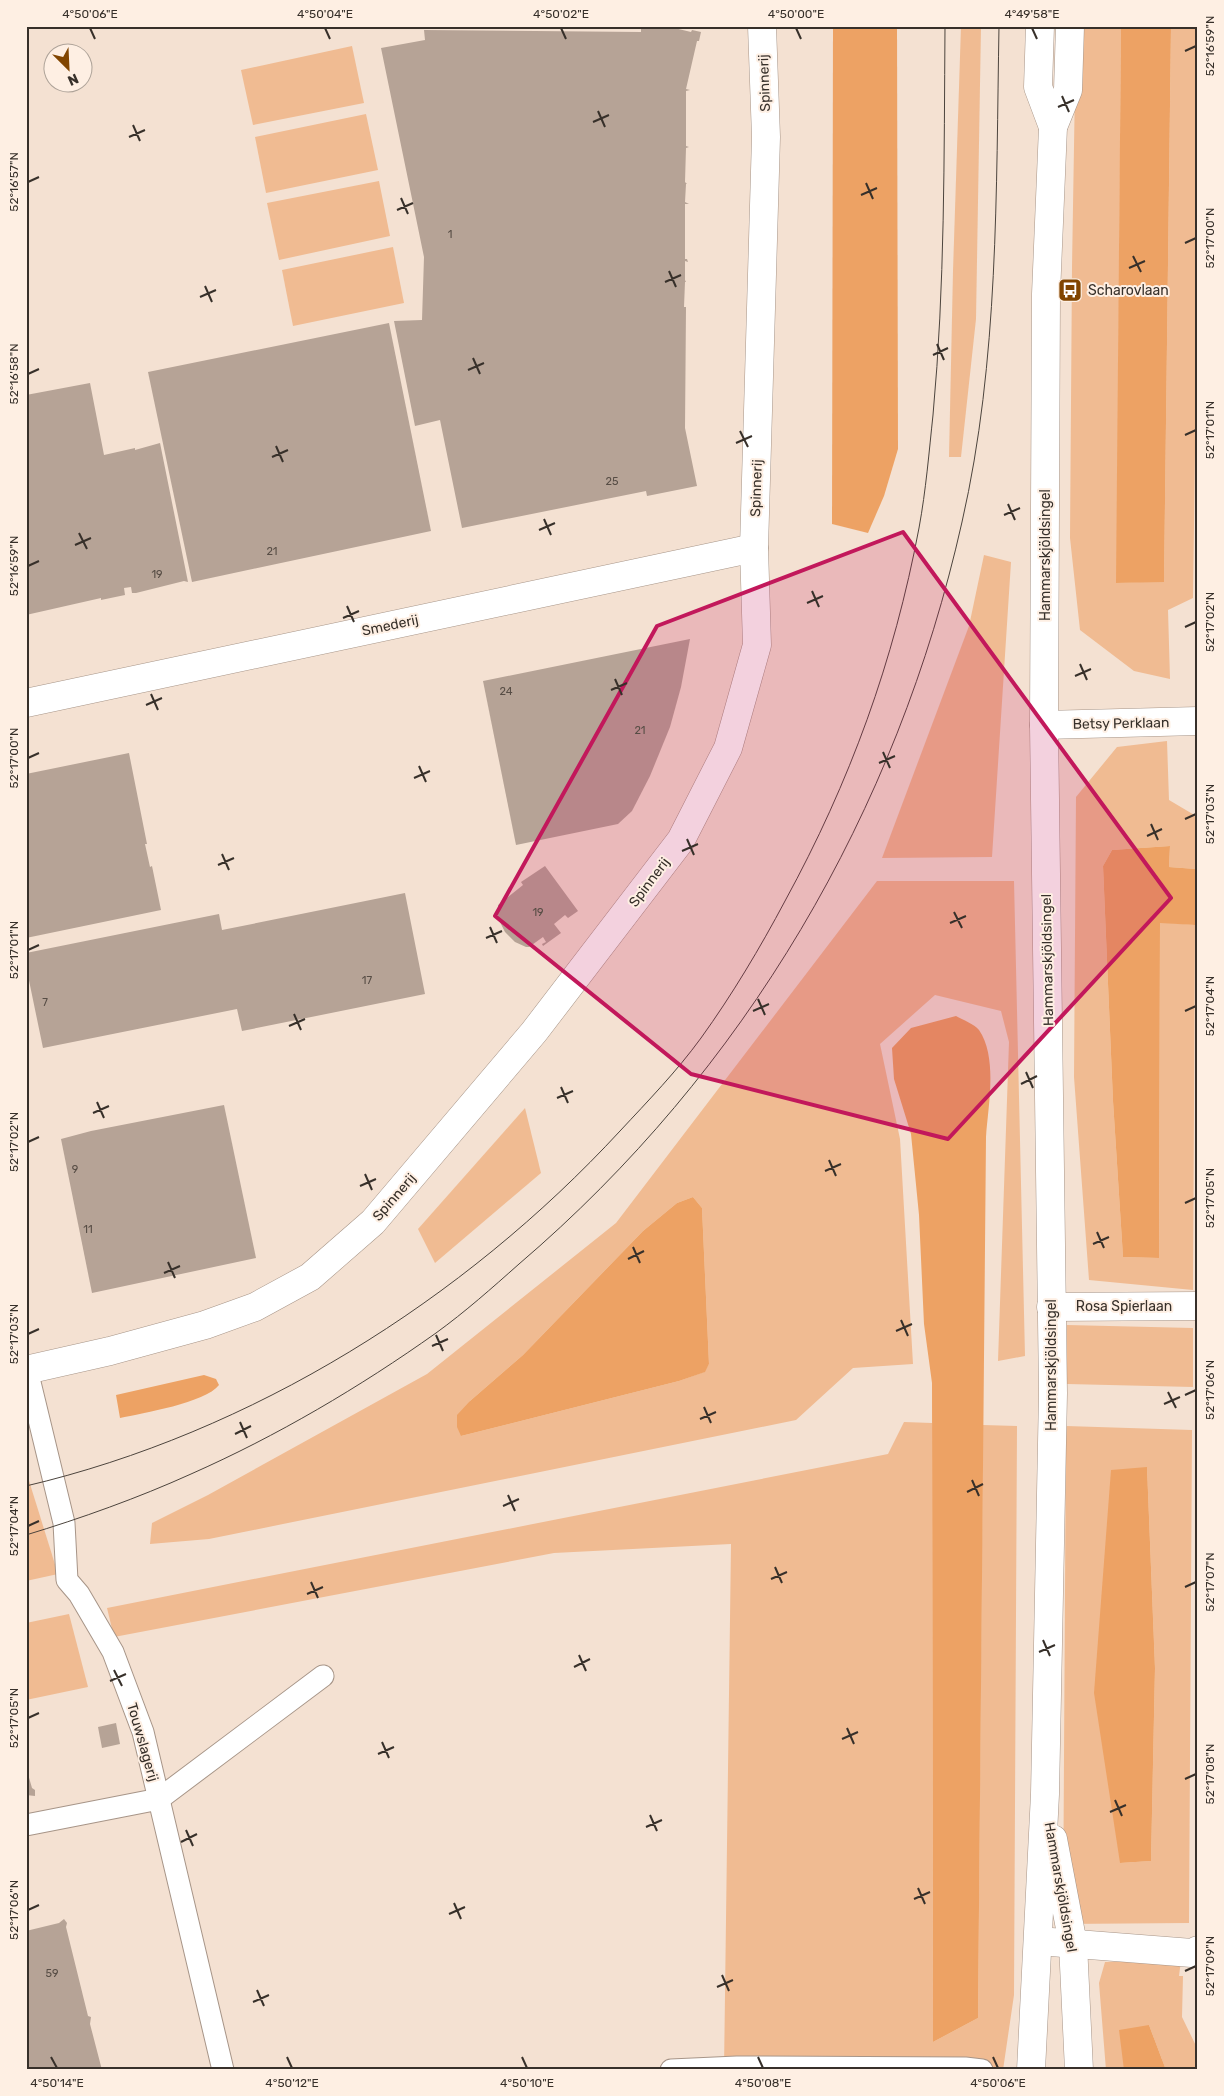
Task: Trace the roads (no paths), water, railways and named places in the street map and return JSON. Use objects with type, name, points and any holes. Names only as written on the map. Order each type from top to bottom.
[{"type":"street","name":"Spinnerij","points":[[26,1369],[110,1351],[205,1325],[255,1307],[310,1277],[373,1222],[534,1032],[681,840],[728,748],[757,645],[754,548],[766,137],[762,26]]},
{"type":"street","name":"Hammarskjöldsingel","points":[[1040,26],[1038,87],[1053,127]]},
{"type":"street","name":"Hammarskjöldsingel","points":[[1031,2070],[1045,1794],[1053,1402],[1044,725],[1046,294],[1053,127],[1068,90],[1070,26]]},
{"type":"street","name":"Smederij","points":[[26,703],[754,548]]},
{"type":"street","name":"Betsy Perklaan","points":[[1044,725],[1198,721]]},
{"type":"street","name":"Rosa Spierlaan","points":[[1051,1307],[1198,1306]]},
{"type":"street","name":"Hammarskjöldsingel","points":[[1045,1794],[1073,1944],[1079,2070]]},
{"type":"street","points":[[1038,1941],[1192,1953],[1198,1950]]},
{"type":"lane","name":"Touwslagerij","points":[[26,1369],[64,1523],[67,1580],[79,1594],[113,1652],[143,1732],[223,2070]]},
{"type":"lane","points":[[26,1825],[159,1799],[322,1676]]},
{"type":"lane","points":[[671,2070],[737,2067],[973,2069]]},
{"type":"tram line","points":[[26,1486],[110,1462],[192,1432],[272,1395],[349,1352],[423,1304],[493,1250],[559,1193],[662,1086],[701,1038],[735,988],[785,901],[830,811],[867,720],[883,673],[909,577],[924,500],[937,367],[943,221],[945,26]]},
{"type":"tram line","points":[[26,1535],[89,1515],[151,1491],[255,1444],[348,1391],[407,1353],[457,1317],[489,1291],[600,1189],[674,1107],[741,1021],[801,929],[853,833],[897,733],[934,629],[962,522],[983,400],[989,338],[996,213],[999,26]]},
{"type":"place","name":"Scharovlaan","points":[[1070,290]]}]
